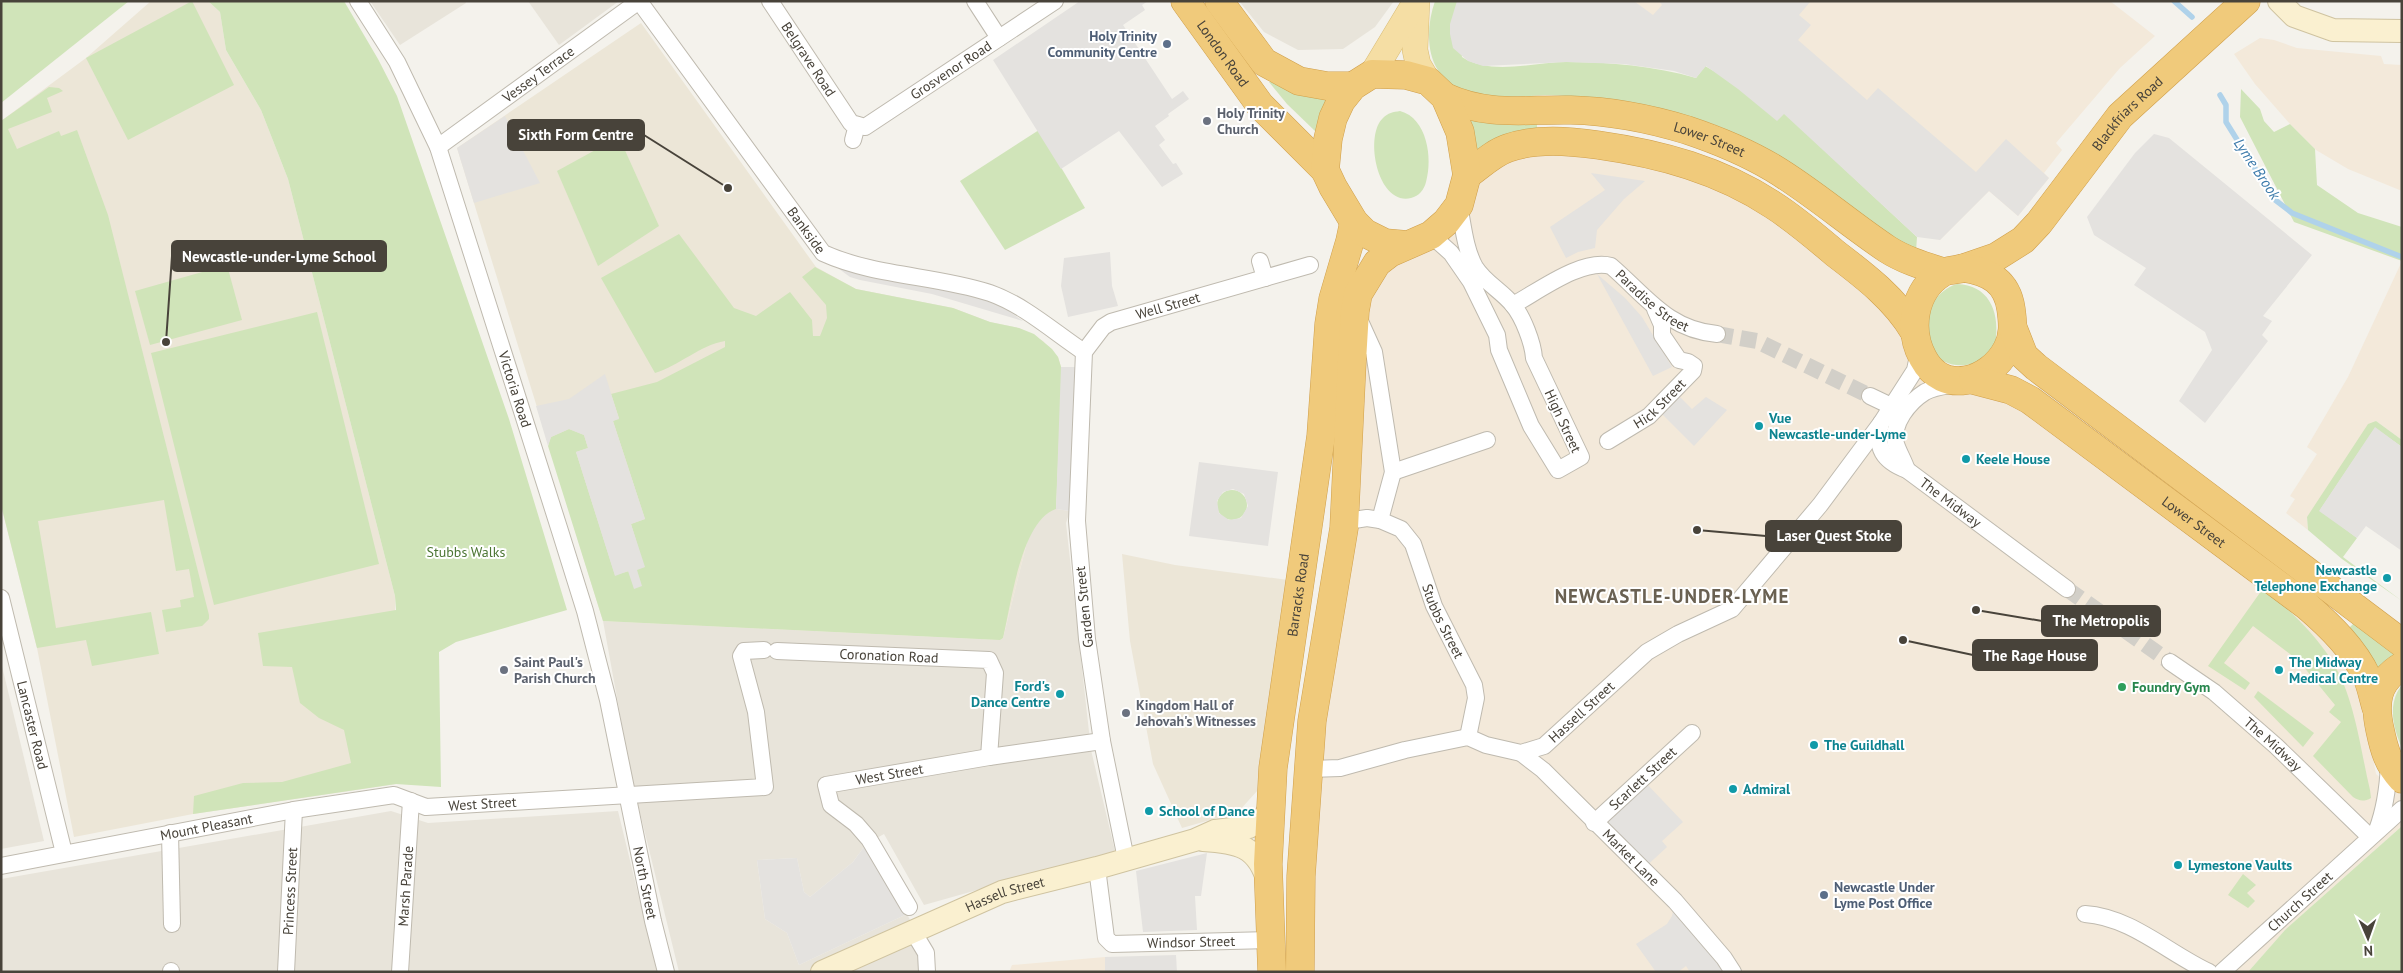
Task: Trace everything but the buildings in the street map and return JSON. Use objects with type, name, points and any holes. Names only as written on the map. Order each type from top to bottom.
[{"type":"highway","name":"London Road","points":[[1185,1],[1260,105],[1325,170]]},
{"type":"highway","name":"London Road","points":[[1219,1],[1264,62],[1299,81],[1327,86],[1362,80]]},
{"type":"highway","name":"Blackfriars Road","points":[[1953,270],[1996,257],[2023,240],[2040,223],[2120,116],[2246,1]]},
{"type":"highway","points":[[1300,972],[1301,876],[1312,721],[1344,528],[1355,311],[1358,294],[1377,263],[1390,253],[1420,240],[1446,222],[1459,204],[1467,175],[1460,132],[1436,89],[1406,75],[1362,80],[1341,101],[1333,118],[1325,170],[1354,222],[1373,238],[1386,243],[1420,240]]},
{"type":"highway","name":"Lower Street","points":[[1436,89],[1465,106],[1491,111],[1572,110],[1618,115],[1685,130],[1728,145],[1773,168],[1888,250],[1953,270]]},
{"type":"highway","name":"Lower Street","points":[[1467,175],[1508,148],[1531,143],[1566,141],[1631,150],[1679,160],[1732,181],[1773,205],[1862,274],[1888,298],[1917,341]]},
{"type":"highway","name":"Barracks Road","points":[[1272,972],[1268,884],[1273,768],[1321,436],[1330,324],[1335,292],[1354,222]]},
{"type":"highway","name":"Blackfriars Road","points":[[2012,317],[2011,279],[2023,240]]},
{"type":"highway","points":[[1953,270],[1980,271],[1997,280],[2004,288],[2012,317],[2008,348],[1998,364],[1967,381],[1941,378],[1925,363],[1917,341],[1915,315],[1922,293],[1953,270]]},
{"type":"highway","name":"Lower Street","points":[[2012,317],[2024,356],[2036,367],[2402,643]]},
{"type":"highway","name":"Lower Street","points":[[1967,381],[2011,390],[2030,400],[2307,606],[2328,624],[2361,666],[2368,678],[2376,707],[2383,747],[2395,770]]},
{"type":"highway","points":[[2376,707],[2382,685],[2390,675],[2402,666]]},
{"type":"highway","points":[[1273,768],[1310,769]]},
{"type":"main road","points":[[1362,80],[1417,1]]},
{"type":"main road","points":[[1417,1],[1415,50],[1418,64],[1436,89]]},
{"type":"street","name":"Victoria Road","points":[[358,1],[397,62],[438,147],[585,611],[608,700],[627,794]]},
{"type":"street","name":"Vessey Terrace","points":[[438,147],[639,1]]},
{"type":"street","name":"Bankside","points":[[639,1],[823,253],[846,264],[988,293],[1012,302],[1084,352]]},
{"type":"street","name":"Belgrave Road","points":[[770,1],[852,128]]},
{"type":"street","points":[[976,1],[999,38]]},
{"type":"street","name":"Grosvenor Road","points":[[852,128],[865,127],[874,122],[1055,1]]},
{"type":"street","points":[[2280,1],[2294,16],[2333,30],[2402,31]]},
{"type":"street","name":"High Street","points":[[1420,240],[1451,253],[1471,282],[1497,335],[1500,350],[1531,426],[1558,470],[1581,457],[1534,358],[1533,345],[1513,305],[1485,280],[1475,267],[1465,240],[1459,204]]},
{"type":"street","points":[[1260,261],[1266,278]]},
{"type":"street","name":"Paradise Street","points":[[1513,305],[1581,267],[1602,263],[1612,266],[1655,309],[1690,329],[1717,334]]},
{"type":"street","name":"Well Street","points":[[1084,352],[1103,327],[1111,322],[1310,265]]},
{"type":"street","name":"Hick Street","points":[[1608,441],[1649,416],[1693,371],[1694,366],[1680,360],[1662,335],[1662,325],[1655,309]]},
{"type":"street","points":[[1355,311],[1374,352],[1393,472],[1380,520]]},
{"type":"street","name":"Hassell Street","points":[[1521,753],[1544,746],[1647,652],[1678,634],[1732,609],[1820,505],[1880,423],[1915,370],[1917,341]]},
{"type":"street","name":"Garden Street","points":[[1084,352],[1078,530],[1087,639],[1102,741],[1126,859]]},
{"type":"street","points":[[1907,470],[1896,444],[1895,434],[1899,421],[1908,407],[1924,393],[1934,388],[1967,381]]},
{"type":"street","points":[[1870,396],[1891,406]]},
{"type":"street","name":"The Midway","points":[[1880,423],[1878,437],[1881,449],[1895,465],[1907,470],[2067,589]]},
{"type":"street","points":[[1393,472],[1487,440]]},
{"type":"street","name":"Stubbs Street","points":[[1344,528],[1354,520],[1367,518],[1380,520],[1401,529],[1413,544],[1434,606],[1474,685],[1475,704],[1468,737]]},
{"type":"street","name":"Lancaster Road","points":[[1,598],[9,664],[64,853]]},
{"type":"street","name":"Coronation Road","points":[[765,787],[756,712],[741,656],[744,651],[770,650],[989,660],[995,672],[989,756]]},
{"type":"street","name":"The Midway","points":[[2170,662],[2214,692],[2373,834]]},
{"type":"street","name":"Scarlett Street","points":[[1594,823],[1692,733]]},
{"type":"street","points":[[1310,769],[1340,768],[1405,750],[1468,737],[1486,745],[1521,753]]},
{"type":"street","name":"West Street","points":[[909,907],[869,839],[856,824],[831,805],[826,785],[989,756],[1102,741]]},
{"type":"street","name":"Market Lane","points":[[1521,753],[1543,770],[1594,823],[1675,901],[1724,958],[1733,972]]},
{"type":"street","points":[[2373,834],[2382,817],[2388,783],[2395,770]]},
{"type":"street","name":"West Street","points":[[411,801],[426,807],[765,787]]},
{"type":"street","name":"North Street","points":[[627,794],[653,921],[666,972]]},
{"type":"street","name":"Mount Pleasant","points":[[1,866],[294,810],[394,795],[411,801]]},
{"type":"street","name":"Marsh Parade","points":[[400,972],[411,801]]},
{"type":"street","name":"Hassell Street","points":[[822,972],[914,933],[1002,892],[1097,868],[1195,840],[1215,831],[1249,827],[1262,819],[1270,809]]},
{"type":"street","name":"Church Street","points":[[2222,972],[2402,809]]},
{"type":"street","name":"Princess Street","points":[[286,972],[294,810]]},
{"type":"street","points":[[170,833],[172,924]]},
{"type":"street","name":"Hassell Street","points":[[1195,840],[1235,844],[1252,852],[1263,864],[1268,884]]},
{"type":"street","name":"Windsor Street","points":[[1097,868],[1106,938],[1112,944],[1270,940]]},
{"type":"street","points":[[2085,914],[2099,915],[2153,938],[2210,972]]},
{"type":"street","points":[[914,933],[926,953],[927,972]]},
{"type":"shaded area","points":[[151,1],[208,1],[220,12],[226,50],[261,110],[288,179],[395,596],[396,784],[193,814],[74,837],[37,648],[1,505],[1,121],[86,58]]},
{"type":"shaded area","points":[[370,1],[465,1],[466,3],[400,45]]},
{"type":"shaded area","points":[[528,1],[619,1],[559,45]]},
{"type":"shaded area","name":"Holy Trinity Church","points":[[1080,1],[1148,1],[1142,5],[1145,10],[1123,25],[1172,99],[1183,91],[1189,99],[1155,126],[1165,140],[1159,145],[1173,164],[1176,163],[1183,174],[1162,187],[1119,131],[1061,169],[993,60]]},
{"type":"shaded area","points":[[1239,1],[1394,1],[1375,27],[1343,49],[1298,50],[1264,32]]},
{"type":"shaded area","points":[[1457,1],[1634,1],[1653,15],[1662,5],[1659,1],[1811,1],[1799,15],[1811,25],[1798,40],[1867,100],[1878,88],[1976,172],[2006,139],[2049,178],[2018,216],[1989,191],[1940,240],[1917,237],[1784,114],[1777,121],[1706,66],[1696,78],[1674,71],[1624,64],[1566,62],[1483,66],[1468,61],[1453,48],[1450,24]]},
{"type":"shaded area","points":[[1634,1],[2110,1],[2155,36],[2120,68],[2056,143],[2062,150],[2044,173],[2049,178],[2018,216],[1989,191],[1940,240]]},
{"type":"shaded area","points":[[641,23],[816,267],[856,289],[953,308],[990,322],[1019,328],[1043,341],[1058,357],[1062,370],[1056,509],[1049,511],[1039,520],[1028,538],[1003,638],[1000,640],[603,621],[457,148]]},
{"type":"shaded area","points":[[2260,38],[2274,40],[2297,48],[2381,56],[2384,64],[2402,65],[2402,191],[2348,169],[2316,150],[2290,124],[2255,84],[2234,54]]},
{"type":"shaded area","points":[[505,116],[540,183],[474,203],[457,148]]},
{"type":"shaded area","points":[[2154,134],[2169,138],[2312,255],[2263,316],[2272,321],[2262,335],[2268,341],[2205,423],[2179,401],[2212,350],[2205,332],[2134,285],[2146,268],[2094,235],[2087,217],[2135,153]]},
{"type":"shaded area","points":[[1508,148],[1679,160],[1862,274],[1925,363],[1989,382],[2293,595],[2353,673],[2362,702],[2376,774],[2402,796],[2402,826],[2285,930],[2248,972],[1300,972],[1355,311],[1408,245]]},
{"type":"shaded area","points":[[1591,173],[1645,181],[1624,199],[1597,230],[1595,248],[1578,252],[1566,258],[1550,227],[1605,190]]},
{"type":"shaded area","points":[[1110,252],[1112,286],[1118,306],[1068,317],[1061,286],[1064,258]]},
{"type":"shaded area","points":[[2402,261],[2402,440],[2376,421],[2307,517],[2308,530],[2286,513],[2295,499],[2290,496],[2317,454],[2307,447],[2348,377]]},
{"type":"shaded area","points":[[835,266],[984,298],[1000,305],[1023,321],[932,294],[860,280],[850,277]]},
{"type":"shaded area","points":[[1597,274],[1625,298],[1642,317],[1672,367],[1653,376]]},
{"type":"shaded area","points":[[1061,367],[1076,367],[1070,511],[1056,509]]},
{"type":"shaded area","points":[[605,374],[619,419],[613,421],[645,519],[631,524],[645,567],[637,570],[642,586],[634,589],[628,571],[615,576],[576,452],[588,448],[584,435],[569,429],[551,437],[548,446],[536,406],[569,399]]},
{"type":"shaded area","points":[[1677,394],[1692,409],[1706,397],[1727,410],[1694,446],[1660,412]]},
{"type":"shaded area","points":[[2375,427],[2402,447],[2402,551],[2366,526],[2357,538],[2319,511]]},
{"type":"shaded area","points":[[1199,462],[1278,472],[1268,546],[1189,536]],"holes":[[[1233,489],[1244,494],[1248,506],[1241,518],[1229,520],[1219,513],[1217,501],[1223,492]]]},
{"type":"shaded area","points":[[1056,509],[1070,511],[1066,523],[1091,750],[1115,851],[924,905],[884,834],[866,844],[853,862],[810,897],[804,892],[797,858],[757,860],[765,919],[787,933],[799,965],[907,914],[936,972],[679,972],[632,780],[603,621],[1000,640],[1003,638],[1028,538],[1039,520],[1049,511]]},
{"type":"shaded area","points":[[1122,554],[1175,565],[1288,580],[1258,790],[1238,812],[1182,828],[1153,764],[1130,641]]},
{"type":"shaded area","points":[[1,662],[44,841],[1,849]]},
{"type":"shaded area","points":[[1643,780],[1683,822],[1662,841],[1667,847],[1642,870],[1594,823]]},
{"type":"shaded area","points":[[391,811],[428,823],[618,811],[657,972],[1,972],[1,879]]},
{"type":"shaded area","points":[[866,844],[907,914],[799,965],[787,933],[765,919],[757,860],[797,858],[804,892],[810,897],[853,862]]},
{"type":"shaded area","points":[[1207,853],[1201,896],[1195,896],[1197,930],[1143,932],[1136,871]]},
{"type":"shaded area","points":[[1675,901],[1733,972],[1690,972],[1686,966],[1678,972],[1656,972],[1636,944],[1667,924],[1672,916]]},
{"type":"shaded area","points":[[1176,955],[1177,972],[1105,972],[1105,957]]},
{"type":"shaded area","points":[[1105,957],[1105,972],[1009,972],[1012,965]]},
{"type":"green space","points":[[1,1],[129,1],[1,103]]},
{"type":"green space","points":[[192,1],[234,85],[128,140],[86,58]]},
{"type":"green space","name":"Stubbs Walks","points":[[208,1],[344,1],[397,96],[509,419],[567,610],[456,642],[439,652],[441,787],[396,784],[193,814],[194,796],[243,783],[282,782],[351,763],[344,730],[319,718],[300,703],[292,667],[263,666],[258,633],[396,610],[395,596],[288,179],[261,110],[226,50],[220,12]]},
{"type":"green space","points":[[1435,1],[1457,1],[1462,57],[1473,63],[1499,67],[1567,62],[1632,65],[1696,78],[1705,66],[1780,109],[1917,237],[1916,251],[1903,245],[1766,152],[1728,130],[1701,120],[1652,108],[1582,97],[1552,95],[1495,97],[1467,92],[1454,86],[1437,69],[1430,48],[1430,24]]},
{"type":"green space","points":[[1269,82],[1328,96],[1320,130],[1315,131],[1287,104]]},
{"type":"green space","points":[[49,87],[59,88],[63,91],[47,98],[52,112],[8,129],[17,149],[59,131],[61,136],[77,130],[108,215],[209,615],[209,619],[202,626],[166,632],[162,610],[181,607],[180,600],[194,597],[189,569],[176,571],[164,500],[38,521],[56,628],[151,612],[159,654],[92,666],[86,640],[37,648],[1,505],[1,121]]},
{"type":"green space","points":[[2241,89],[2260,109],[2264,121],[2274,132],[2290,124],[2315,149],[2317,185],[2358,213],[2402,227],[2402,261],[2294,222],[2240,117]]},
{"type":"green space","points":[[1400,111],[1409,115],[1422,130],[1428,151],[1429,162],[1425,185],[1419,194],[1411,198],[1399,198],[1382,181],[1375,153],[1377,127],[1387,115]]},
{"type":"green space","points":[[1468,118],[1537,123],[1537,130],[1476,153]]},
{"type":"green space","points":[[1039,130],[1085,208],[1005,250],[960,181]]},
{"type":"green space","points":[[619,137],[659,226],[598,266],[557,171]]},
{"type":"green space","points":[[679,234],[734,308],[756,316],[790,292],[812,320],[813,336],[820,336],[827,318],[826,305],[802,277],[815,267],[856,289],[953,308],[990,322],[1019,328],[1034,334],[1052,349],[1058,357],[1062,370],[1056,509],[1044,516],[1034,529],[1026,546],[1019,565],[1003,638],[1000,640],[603,621],[548,446],[551,437],[569,429],[584,435],[588,448],[576,452],[615,575],[644,567],[631,524],[645,519],[613,421],[619,418],[611,394],[657,382],[725,347],[725,341],[698,351],[673,366],[655,373],[601,278]]},
{"type":"green space","points":[[227,265],[242,320],[150,345],[135,291]]},
{"type":"green space","points":[[1957,284],[1968,285],[1984,294],[1996,318],[1994,347],[1979,362],[1956,365],[1942,360],[1932,349],[1927,335],[1927,320],[1932,305],[1942,292]]},
{"type":"green space","points":[[317,312],[379,564],[214,605],[151,353]]},
{"type":"green space","points":[[2376,421],[2402,440],[2402,447],[2375,428],[2320,510],[2357,538],[2343,557],[2402,601],[2342,559],[2308,530],[2307,517],[2368,424]]},
{"type":"green space","points":[[1232,490],[1243,494],[1247,505],[1243,516],[1232,520],[1221,516],[1217,505],[1221,494]]},
{"type":"green space","points":[[2264,587],[2317,640],[2340,675],[2356,724],[2371,798],[2362,801],[2353,797],[2313,756],[2341,722],[2329,712],[2335,705],[2298,660],[2253,626],[2224,663],[2250,683],[2245,690],[2208,666]]},
{"type":"green space","points":[[2356,621],[2397,652],[2377,669],[2349,628]]},
{"type":"green space","points":[[2402,685],[2402,748],[2394,724],[2393,708],[2397,692]]},
{"type":"green space","points":[[2258,691],[2314,733],[2303,747],[2254,697]]},
{"type":"green space","points":[[2402,826],[2402,972],[2248,972],[2285,930]]},
{"type":"green space","points":[[2243,874],[2256,885],[2247,893],[2255,901],[2248,908],[2228,895]]},
{"type":"waterway","name":"Lyme Brook","points":[[2174,1],[2192,17]]},
{"type":"waterway","name":"Lyme Brook","points":[[2220,95],[2226,105],[2226,122],[2274,199],[2292,213],[2402,257]]},
{"type":"tunnel","points":[[1717,334],[1757,341],[1870,396]]},
{"type":"tunnel","points":[[2067,589],[2170,662]]},
{"type":"place","name":"Holy Trinity Community Centre","points":[[1167,44]]},
{"type":"place","name":"Holy Trinity Church","points":[[1207,121]]},
{"type":"place","name":"Sixth Form Centre","points":[[728,188]]},
{"type":"place","name":"Newcastle-under-Lyme School","points":[[166,342]]},
{"type":"place","name":"Vue Newcastle-under-Lyme","points":[[1759,426]]},
{"type":"place","name":"Keele House","points":[[1966,459]]},
{"type":"place","name":"Laser Quest Stoke","points":[[1697,530]]},
{"type":"place","name":"Newcastle Telephone Exchange","points":[[2387,578]]},
{"type":"place","name":"The Metropolis","points":[[1976,610]]},
{"type":"place","name":"The Rage House","points":[[1903,640]]},
{"type":"place","name":"Saint Paul's Parish Church","points":[[504,670]]},
{"type":"place","name":"The Midway Medical Centre","points":[[2279,670]]},
{"type":"place","name":"Foundry Gym","points":[[2122,687]]},
{"type":"place","name":"Ford's Dance Centre","points":[[1060,694]]},
{"type":"place","name":"Kingdom Hall of Jehovah's Witnesses","points":[[1126,713]]},
{"type":"place","name":"The Guildhall","points":[[1814,745]]},
{"type":"place","name":"Admiral","points":[[1733,789]]},
{"type":"place","name":"School of Dance","points":[[1149,811]]},
{"type":"place","name":"Lymestone Vaults","points":[[2178,865]]},
{"type":"place","name":"Newcastle Under Lyme Post Office","points":[[1824,895]]},
{"type":"district","name":"NEWCASTLE-UNDER-LYME","points":[[1672,596]]}]
